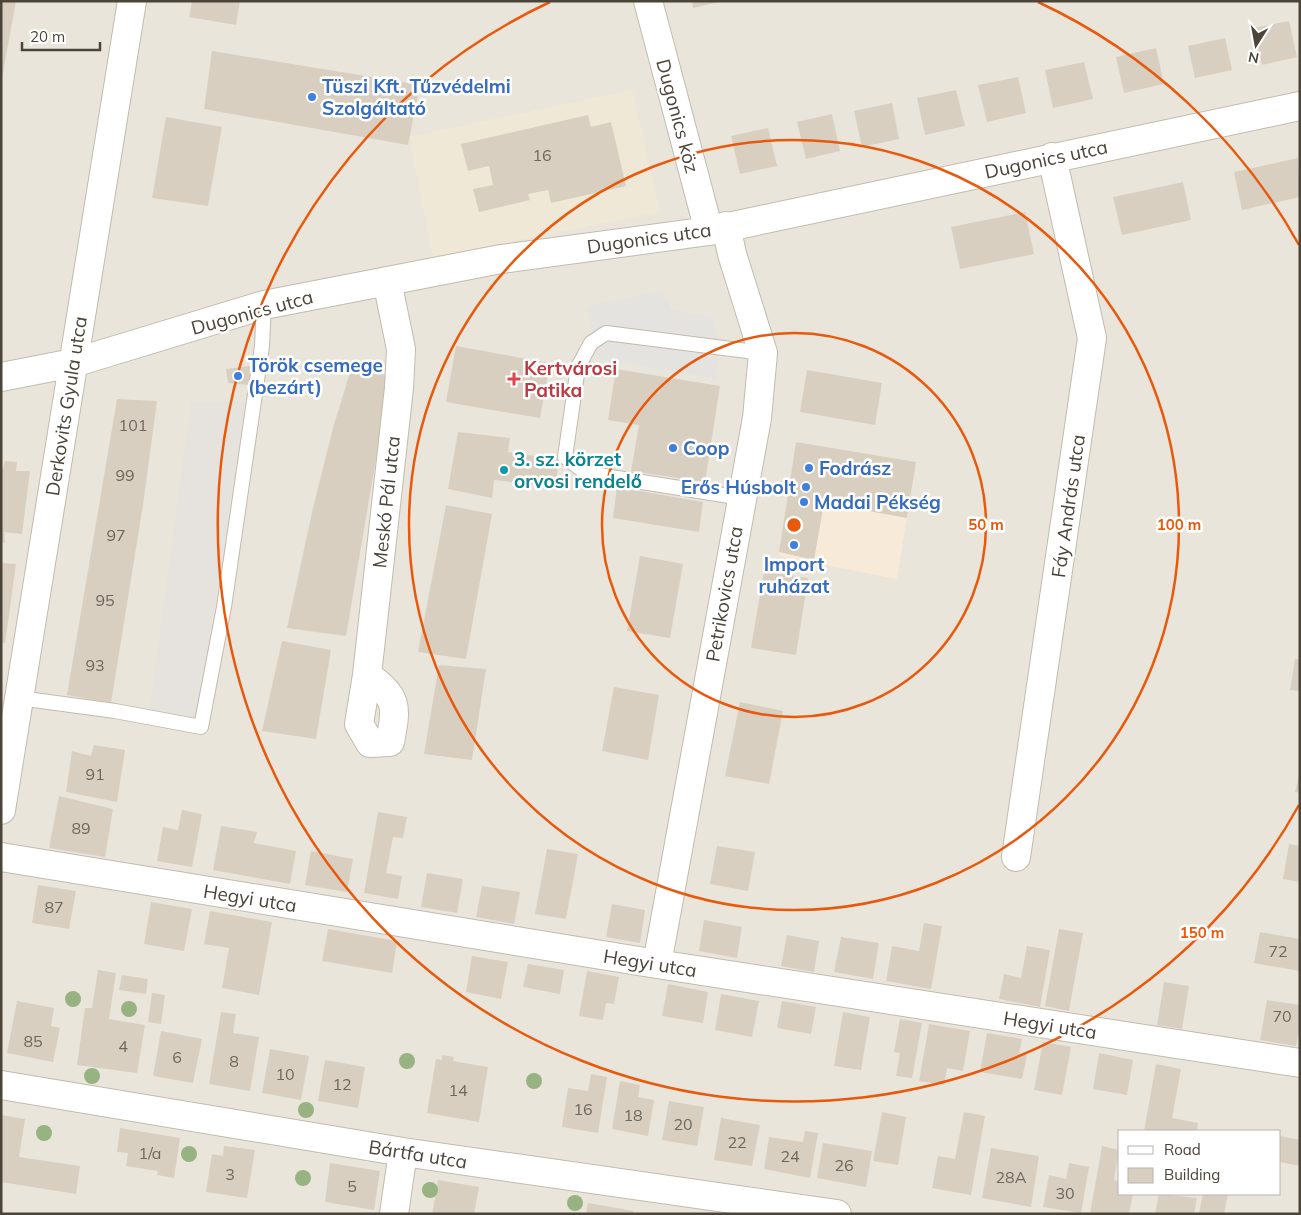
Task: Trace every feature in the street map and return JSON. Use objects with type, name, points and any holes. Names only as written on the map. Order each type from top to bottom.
[{"type":"street","name":"Derkovits Gyula utca","points":[[1,810],[132,1]]},
{"type":"street","name":"Dugonics köz","points":[[648,1],[718,229]]},
{"type":"street","name":"Dugonics utca","points":[[1,377],[73,362],[264,305],[501,259],[718,229],[1300,106]]},
{"type":"street","name":"Fáy András utca","points":[[1016,857],[1092,338],[1052,157]]},
{"type":"street","name":"Petrikovics utca","points":[[657,964],[757,418],[763,353],[732,254],[718,229]]},
{"type":"street","name":"Meskó Pál utca","points":[[367,675],[388,690],[395,714],[390,742],[370,743],[359,724],[367,675],[400,388],[401,349],[387,282]]},
{"type":"street","name":"Hegyi utca","points":[[1,857],[657,964],[1300,1063]]},
{"type":"street","name":"Bártfa utca","points":[[1,1085],[403,1152],[837,1214]]},
{"type":"street","points":[[394,1214],[403,1152]]},
{"type":"lane","points":[[19,698],[115,711],[201,727],[224,607],[262,346],[264,305]]},
{"type":"lane","points":[[742,498],[592,474],[582,470],[565,457],[578,366],[591,343],[606,333],[763,353]]},
{"type":"shaded area","points":[[1,1],[1300,1],[1300,1214],[1,1214]]},
{"type":"shaded area","points":[[632,90],[660,212],[433,257],[409,137]]},
{"type":"shaded area","points":[[661,291],[672,310],[712,317],[720,343],[716,379],[596,358],[587,306]]},
{"type":"shaded area","points":[[191,402],[245,402],[197,724],[149,714]]},
{"type":"shaded area","points":[[796,442],[916,462],[897,579],[779,556]]},
{"type":"building","points":[[1,1],[16,1],[2,78],[1,78]]},
{"type":"building","points":[[192,1],[240,1],[236,25],[189,17]]},
{"type":"building","points":[[692,1],[719,1],[719,2],[693,8]]},
{"type":"building","points":[[1289,21],[1297,57],[1262,65],[1254,28]]},
{"type":"building","points":[[1225,38],[1232,70],[1195,78],[1188,46]]},
{"type":"building","points":[[1156,48],[1164,84],[1124,93],[1116,57]]},
{"type":"building","name":"Tüszi Kft. Tűzvédelmi Szolgáltató","points":[[212,51],[420,85],[408,145],[204,109]]},
{"type":"building","points":[[1084,62],[1093,99],[1053,108],[1045,70]]},
{"type":"building","points":[[1018,77],[1026,113],[987,122],[978,85]]},
{"type":"building","points":[[956,90],[965,126],[925,135],[917,98]]},
{"type":"building","points":[[892,103],[899,139],[862,147],[854,111]]},
{"type":"building","points":[[832,114],[840,151],[806,159],[797,122]]},
{"type":"building","points":[[588,115],[591,127],[611,122],[626,186],[551,203],[548,190],[528,194],[530,200],[479,212],[473,189],[493,185],[489,166],[468,171],[461,144]]},
{"type":"building","points":[[166,117],[222,127],[208,206],[152,198]]},
{"type":"building","points":[[768,128],[777,166],[740,174],[731,136]]},
{"type":"building","points":[[1298,158],[1300,197],[1242,210],[1234,172]]},
{"type":"building","points":[[1183,182],[1191,220],[1122,235],[1113,197]]},
{"type":"building","points":[[1025,212],[1034,254],[960,269],[951,227]]},
{"type":"building","points":[[456,346],[550,363],[540,418],[446,402]]},
{"type":"building","name":"Török csemege (bezárt)","points":[[250,366],[249,385],[228,383],[226,369]]},
{"type":"building","points":[[351,369],[390,376],[346,636],[287,628],[313,508],[333,428]]},
{"type":"building","name":"Coop","points":[[616,369],[720,386],[705,482],[631,471],[639,425],[608,420]]},
{"type":"building","points":[[807,370],[882,383],[875,425],[800,412]]},
{"type":"building","points":[[117,399],[157,401],[143,505],[111,703],[67,695]]},
{"type":"building","name":"3. sz. körzet orvosi rendelő","points":[[458,432],[510,438],[508,452],[559,460],[555,488],[494,480],[492,498],[448,489]]},
{"type":"building","points":[[796,442],[916,462],[907,518],[824,503],[814,560],[779,552]]},
{"type":"building","points":[[5,461],[17,462],[16,471],[30,471],[22,534],[4,532],[5,543],[1,542],[1,469],[3,469]]},
{"type":"building","points":[[617,487],[703,502],[699,532],[613,518]]},
{"type":"building","points":[[446,505],[492,514],[466,659],[418,652]]},
{"type":"building","points":[[640,556],[683,564],[670,638],[627,631]]},
{"type":"building","points":[[1,563],[16,564],[5,643],[1,642]]},
{"type":"building","points":[[764,571],[808,578],[796,655],[751,648]]},
{"type":"building","points":[[282,641],[331,650],[316,739],[262,731]]},
{"type":"building","points":[[1295,659],[1300,660],[1300,691],[1290,690]]},
{"type":"building","points":[[439,665],[486,669],[472,760],[424,754]]},
{"type":"building","points":[[614,687],[659,695],[648,760],[602,751]]},
{"type":"building","points":[[740,702],[783,711],[769,784],[725,776]]},
{"type":"building","points":[[94,745],[125,750],[117,802],[66,792],[72,751],[91,756]]},
{"type":"building","points":[[1300,775],[1300,793],[1295,792]]},
{"type":"building","points":[[59,796],[113,809],[105,857],[49,848]]},
{"type":"building","points":[[182,810],[202,814],[192,867],[157,861],[163,827],[178,830]]},
{"type":"building","points":[[378,812],[407,817],[403,838],[393,837],[386,873],[402,876],[398,899],[364,893]]},
{"type":"building","points":[[221,826],[257,832],[254,843],[296,851],[290,884],[213,870]]},
{"type":"building","points":[[1289,844],[1300,846],[1300,882],[1283,879]]},
{"type":"building","points":[[717,846],[755,852],[748,891],[710,884]]},
{"type":"building","points":[[547,849],[578,854],[566,919],[535,914]]},
{"type":"building","points":[[311,851],[353,859],[347,892],[305,885]]},
{"type":"building","points":[[427,873],[463,879],[457,913],[421,907]]},
{"type":"building","points":[[38,885],[76,891],[69,929],[32,923]]},
{"type":"building","points":[[482,886],[520,892],[514,924],[476,917]]},
{"type":"building","points":[[151,902],[192,909],[184,951],[144,944]]},
{"type":"building","points":[[612,904],[645,910],[640,943],[606,937]]},
{"type":"building","points":[[210,911],[272,922],[259,995],[222,988],[229,948],[204,944]]},
{"type":"building","points":[[704,920],[742,927],[737,958],[699,951]]},
{"type":"building","points":[[924,923],[942,926],[931,989],[886,981],[892,946],[919,951]]},
{"type":"building","points":[[328,929],[397,941],[392,973],[322,961]]},
{"type":"building","points":[[1059,929],[1083,933],[1069,1011],[1045,1006]]},
{"type":"building","points":[[1260,932],[1300,939],[1300,971],[1254,963]]},
{"type":"building","points":[[787,935],[819,941],[814,972],[781,966]]},
{"type":"building","points":[[841,937],[879,943],[873,979],[834,972]]},
{"type":"building","points":[[1027,946],[1050,950],[1040,1007],[999,999],[1004,974],[1021,978]]},
{"type":"building","points":[[472,956],[508,962],[501,999],[466,992]]},
{"type":"building","points":[[528,964],[564,970],[560,994],[523,987]]},
{"type":"building","points":[[98,970],[116,973],[109,1019],[145,1025],[137,1073],[77,1065],[85,1008],[92,1008]]},
{"type":"building","points":[[587,971],[619,977],[614,1004],[606,1003],[603,1020],[579,1016]]},
{"type":"building","points":[[122,975],[148,979],[146,994],[119,990]]},
{"type":"building","points":[[1164,982],[1189,986],[1182,1029],[1157,1025]]},
{"type":"building","points":[[668,984],[708,992],[703,1023],[662,1016]]},
{"type":"building","points":[[152,993],[165,995],[161,1024],[148,1022]]},
{"type":"building","points":[[721,994],[759,1001],[752,1037],[715,1030]]},
{"type":"building","points":[[1267,1000],[1300,1005],[1300,1027],[1296,1046],[1260,1040]]},
{"type":"building","points":[[17,1001],[54,1008],[51,1026],[60,1028],[53,1062],[7,1053]]},
{"type":"building","points":[[782,1001],[816,1007],[811,1034],[777,1028]]},
{"type":"building","points":[[221,1012],[236,1014],[233,1033],[259,1037],[250,1091],[209,1084]]},
{"type":"building","points":[[843,1012],[870,1017],[861,1070],[834,1066]]},
{"type":"building","points":[[900,1019],[922,1023],[912,1078],[896,1076],[900,1053],[894,1052]]},
{"type":"building","points":[[929,1024],[970,1031],[963,1071],[947,1068],[944,1085],[919,1081]]},
{"type":"building","points":[[161,1031],[202,1039],[193,1083],[153,1076]]},
{"type":"building","points":[[987,1033],[1022,1039],[1019,1054],[1027,1055],[1022,1079],[980,1072]]},
{"type":"building","points":[[1043,1042],[1071,1047],[1062,1095],[1034,1090]]},
{"type":"building","points":[[270,1049],[309,1056],[301,1100],[262,1093]]},
{"type":"building","points":[[1099,1053],[1133,1060],[1127,1095],[1093,1089]]},
{"type":"building","points":[[442,1055],[454,1057],[453,1061],[488,1067],[479,1122],[427,1113],[436,1059],[442,1060]]},
{"type":"building","points":[[325,1060],[365,1067],[358,1108],[318,1101]]},
{"type":"building","points":[[1156,1064],[1181,1069],[1172,1118],[1198,1123],[1197,1130],[1144,1130]]},
{"type":"building","points":[[591,1074],[607,1077],[598,1133],[562,1127],[568,1088],[588,1091]]},
{"type":"building","points":[[620,1081],[640,1085],[638,1097],[654,1100],[648,1136],[612,1129]]},
{"type":"building","points":[[669,1101],[704,1107],[697,1146],[662,1140]]},
{"type":"building","points":[[882,1112],[906,1117],[898,1165],[873,1161]]},
{"type":"building","points":[[964,1112],[985,1116],[971,1195],[932,1188],[938,1156],[955,1159]]},
{"type":"building","points":[[1,1115],[25,1119],[19,1157],[80,1166],[76,1194],[1,1182]]},
{"type":"building","points":[[721,1118],[760,1125],[752,1166],[714,1160]]},
{"type":"building","points":[[120,1128],[180,1138],[174,1178],[157,1175],[158,1171],[126,1166],[128,1153],[117,1152]]},
{"type":"building","points":[[805,1131],[818,1133],[810,1178],[764,1169],[769,1137],[803,1142]]},
{"type":"building","points":[[1281,1136],[1300,1140],[1300,1166],[1281,1162]]},
{"type":"building","points":[[823,1143],[872,1151],[866,1187],[817,1178]]},
{"type":"building","points":[[224,1146],[255,1150],[247,1198],[206,1192],[212,1154],[223,1156]]},
{"type":"building","points":[[1102,1146],[1118,1150],[1114,1180],[1118,1181],[1118,1195],[1133,1195],[1129,1214],[1090,1214]]},
{"type":"building","points":[[991,1148],[1039,1156],[1031,1207],[982,1198]]},
{"type":"building","points":[[330,1163],[380,1171],[374,1210],[325,1202]]},
{"type":"building","points":[[1069,1163],[1089,1167],[1081,1213],[1043,1207],[1049,1175],[1066,1179]]},
{"type":"building","points":[[438,1180],[479,1187],[474,1214],[432,1214]]},
{"type":"building","points":[[1159,1195],[1197,1198],[1194,1214],[1155,1214]]},
{"type":"building","points":[[1203,1195],[1228,1195],[1224,1214],[1199,1213]]},
{"type":"building","points":[[588,1203],[634,1211],[633,1214],[586,1214]]},
{"type":"place","name":"Tüszi Kft. Tűzvédelmi Szolgáltató","points":[[312,97]]},
{"type":"place","name":"Török csemege (bezárt)","points":[[238,376]]},
{"type":"place","name":"Kertvárosi Patika","points":[[514,379]]},
{"type":"place","name":"Coop","points":[[673,448]]},
{"type":"place","name":"Fodrász","points":[[809,468]]},
{"type":"place","name":"3. sz. körzet orvosi rendelő","points":[[504,470]]},
{"type":"place","name":"Erős Húsbolt","points":[[806,487]]},
{"type":"place","name":"Madai Pékség","points":[[804,502]]},
{"type":"place","name":"Import ruházat","points":[[794,545]]}]
